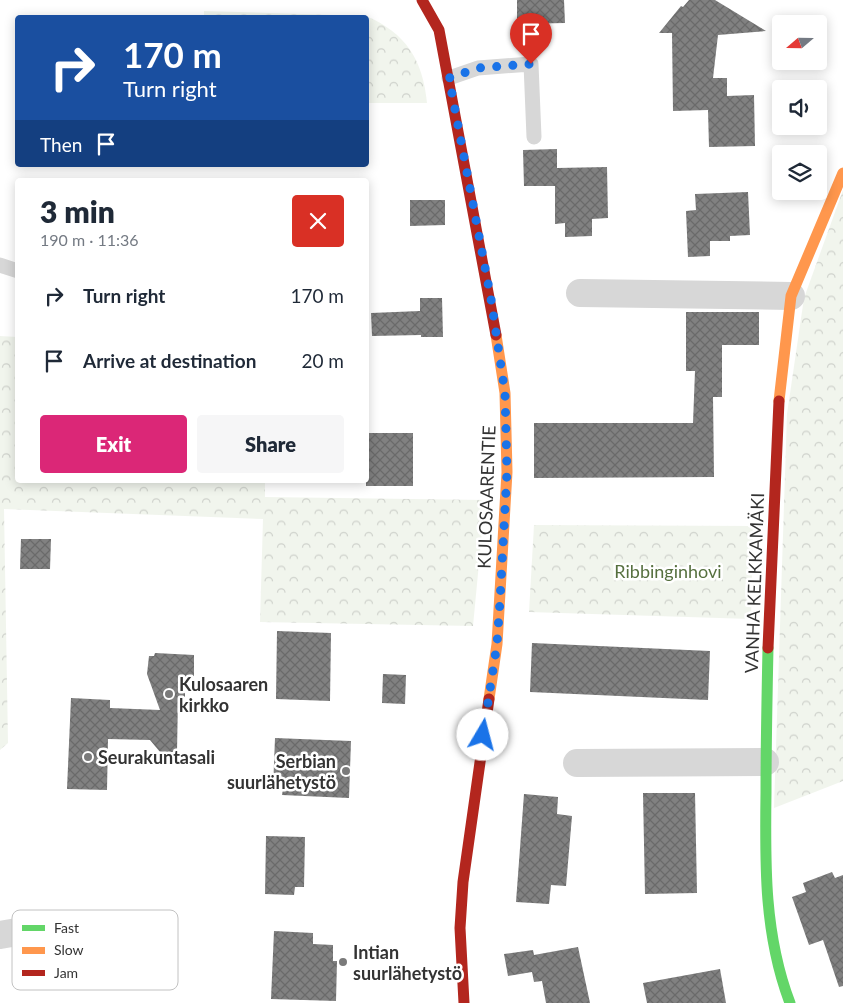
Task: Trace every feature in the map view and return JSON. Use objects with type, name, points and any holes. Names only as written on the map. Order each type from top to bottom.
[{"type":"street","name":"KULOSAARENTIE","points":[[422,0],[439,30],[491,299],[505,393],[506,447],[497,644],[463,873],[460,928],[464,1003]]},
{"type":"street","name":"VANHA KELKKAMÄKI","points":[[790,1003],[780,977],[769,924],[765,856],[768,609],[780,389],[791,296],[843,173]]},
{"type":"street","points":[[580,293],[791,296]]},
{"type":"street","points":[[577,763],[765,762]]},
{"type":"lane","points":[[449,78],[478,68],[531,64],[534,137]]},
{"type":"lane","points":[[0,265],[15,269]]},
{"type":"green space","points":[[204,11],[334,15],[204,15]]},
{"type":"green space","points":[[369,18],[392,31],[410,50],[421,74],[427,103],[369,103]]},
{"type":"green space","points":[[843,190],[843,781],[774,808],[787,414],[804,298]]},
{"type":"green space","points":[[0,336],[15,337],[15,483],[265,483],[265,497],[485,500],[473,626],[260,622],[263,519],[4,509],[8,743],[0,750]]},
{"type":"green space","name":"Ribbinginhovi","points":[[534,525],[753,526],[751,619],[529,612]]},
{"type":"building","points":[[517,0],[564,0],[565,23],[517,24]]},
{"type":"building","points":[[689,0],[715,0],[766,31],[718,35],[713,78],[727,78],[727,96],[754,95],[755,146],[709,147],[708,110],[673,111],[672,33],[659,33],[681,6],[683,7]]},
{"type":"building","points":[[557,149],[557,168],[607,167],[608,218],[592,219],[592,236],[565,237],[565,223],[555,224],[555,186],[524,186],[523,150]]},
{"type":"building","points":[[748,192],[750,235],[730,236],[730,241],[710,241],[710,256],[688,257],[686,211],[696,210],[695,194]]},
{"type":"building","points":[[410,200],[445,200],[445,225],[410,226]]},
{"type":"building","points":[[420,298],[442,298],[443,337],[421,337],[421,335],[372,336],[371,313],[420,311]]},
{"type":"building","points":[[686,312],[759,312],[759,345],[722,345],[722,397],[713,397],[714,477],[534,478],[534,423],[693,423],[695,371],[686,371]]},
{"type":"building","points":[[369,433],[413,433],[413,486],[366,486],[366,483],[369,483]]},
{"type":"building","points":[[21,539],[51,539],[50,569],[20,569]]},
{"type":"building","points":[[277,631],[331,633],[330,701],[276,699]]},
{"type":"building","points":[[532,643],[710,651],[708,700],[530,692]]},
{"type":"building","points":[[155,653],[194,655],[194,676],[185,678],[185,697],[178,697],[177,752],[160,752],[150,740],[108,739],[107,790],[67,789],[71,698],[110,700],[110,708],[160,710],[147,674],[149,656],[154,656]]},
{"type":"building","points":[[383,674],[406,675],[405,704],[382,703]]},
{"type":"building","points":[[275,738],[351,741],[349,798],[282,795],[283,789],[273,789]]},
{"type":"building","points":[[643,793],[695,793],[697,893],[645,894]]},
{"type":"building","points":[[524,794],[558,797],[557,814],[572,816],[566,886],[551,885],[549,904],[516,902]]},
{"type":"building","points":[[266,836],[305,837],[304,887],[295,887],[294,895],[265,894]]},
{"type":"building","points":[[832,872],[835,878],[843,875],[843,986],[839,987],[823,940],[809,945],[792,897],[806,892],[803,883]]},
{"type":"building","points":[[274,931],[313,933],[313,944],[333,945],[333,961],[337,961],[336,1001],[271,999]]},
{"type":"building","points":[[578,947],[590,1003],[546,1003],[542,981],[534,982],[532,972],[508,976],[504,954],[533,950],[534,955]]},
{"type":"building","points":[[720,969],[726,1003],[647,1003],[643,983]]},
{"type":"traffic: fast","points":[[768,648],[766,873],[775,951],[790,1003]]},
{"type":"traffic: slow","points":[[779,401],[791,296],[843,173]]},
{"type":"traffic: slow","points":[[489,699],[497,644],[507,472],[505,393],[496,335]]},
{"type":"traffic: jam","points":[[422,0],[439,30],[496,335]]},
{"type":"traffic: jam","points":[[768,648],[779,401]]},
{"type":"traffic: jam","points":[[464,1003],[460,928],[463,882],[489,699]]},
{"type":"place","name":"Kulosaaren kirkko","points":[[169,694]]},
{"type":"place","name":"Seurakuntasali","points":[[88,757]]},
{"type":"place","name":"Serbian suurlähetystö","points":[[346,771]]},
{"type":"place","name":"Intian suurlähetystö","points":[[343,962]]},
{"type":"route","points":[[483,735],[497,644],[500,601],[507,472],[505,393],[491,299],[449,78],[478,68],[531,64]]}]
